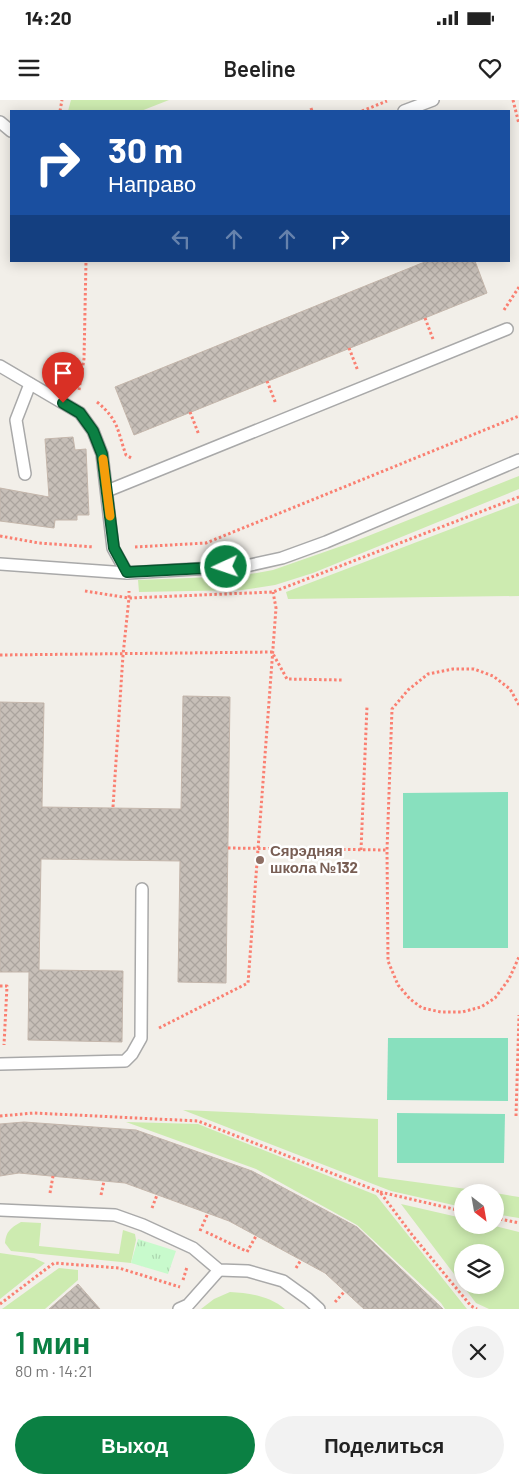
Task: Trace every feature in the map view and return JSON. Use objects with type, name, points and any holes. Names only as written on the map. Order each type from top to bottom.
[{"type":"lane","points":[[407,110],[434,100]]},
{"type":"lane","points":[[0,122],[10,130]]},
{"type":"lane","points":[[107,491],[507,329]]},
{"type":"lane","points":[[0,366],[80,413],[93,431],[102,454],[114,548],[127,572]]},
{"type":"lane","points":[[25,474],[16,420],[30,384]]},
{"type":"lane","points":[[0,564],[127,572],[246,566],[282,558],[326,542],[519,460]]},
{"type":"lane","points":[[1,1064],[125,1061],[132,1054],[141,1038],[142,889]]},
{"type":"lane","points":[[0,1210],[114,1215],[143,1225],[193,1248],[220,1270],[248,1272],[283,1281],[319,1309]]},
{"type":"lane","points":[[185,1308],[220,1270]]},
{"type":"path","points":[[365,110],[390,100]]},
{"type":"path","points":[[513,100],[519,124]]},
{"type":"path","points":[[78,394],[84,359],[86,262]]},
{"type":"path","points":[[501,316],[519,287]]},
{"type":"path","points":[[425,318],[435,344]]},
{"type":"path","points":[[349,348],[360,375]]},
{"type":"path","points":[[267,381],[278,409]]},
{"type":"path","points":[[95,400],[109,411],[117,425],[126,455],[139,462]]},
{"type":"path","points":[[190,412],[202,441]]},
{"type":"path","points":[[0,536],[38,543],[114,548],[206,543],[519,416]]},
{"type":"path","points":[[113,808],[123,655],[129,598],[127,572]]},
{"type":"path","points":[[141,1038],[248,983],[276,608],[273,592]]},
{"type":"path","points":[[0,655],[272,652]]},
{"type":"path","points":[[272,652],[287,679],[342,680]]},
{"type":"path","points":[[519,704],[510,689],[493,676],[474,669],[453,668],[428,674],[408,690],[392,709],[387,850],[388,961],[398,985],[410,999],[422,1008],[441,1012],[462,1012],[481,1007],[495,998],[509,979],[519,957]]},
{"type":"path","points":[[361,850],[367,706]]},
{"type":"path","points":[[228,848],[387,850]]},
{"type":"path","points":[[0,986],[7,986],[1,1064]]},
{"type":"path","points":[[516,1116],[519,1015]]},
{"type":"path","points":[[0,1116],[34,1113],[198,1121],[380,1192],[454,1208]]},
{"type":"path","points":[[49,1202],[53,1176]]},
{"type":"path","points":[[100,1202],[104,1181]]},
{"type":"path","points":[[380,1192],[471,1306],[477,1309]]},
{"type":"path","points":[[150,1214],[158,1195]]},
{"type":"path","points":[[504,1220],[519,1224]]},
{"type":"path","points":[[247,1252],[256,1236]]},
{"type":"path","points":[[175,1293],[180,1288],[193,1248]]},
{"type":"path","points":[[0,1304],[54,1263],[119,1268],[180,1288]]},
{"type":"path","points":[[332,1306],[345,1292]]},
{"type":"green space","points":[[71,100],[169,100],[144,110],[68,110]]},
{"type":"green space","points":[[519,476],[519,489],[313,573],[275,585],[242,590],[139,592],[138,580],[240,576],[273,570],[353,542]]},
{"type":"green space","points":[[519,503],[519,596],[288,599],[286,592]]},
{"type":"green space","points":[[508,792],[508,948],[403,948],[403,793]]},
{"type":"green space","points":[[388,1038],[508,1038],[508,1101],[387,1100]]},
{"type":"green space","points":[[183,1110],[378,1119],[378,1177],[454,1187],[454,1205],[391,1191]]},
{"type":"green space","points":[[397,1113],[505,1114],[504,1163],[397,1163]]},
{"type":"green space","points":[[126,1122],[198,1124],[376,1195],[467,1309],[445,1309],[441,1303],[357,1225],[256,1169]]},
{"type":"green space","points":[[504,1194],[519,1197],[519,1218],[504,1216]]},
{"type":"green space","points":[[401,1204],[454,1216],[454,1234],[504,1234],[504,1228],[519,1232],[519,1309],[489,1309],[476,1303],[469,1294],[504,1294],[504,1244],[454,1244],[454,1274]]},
{"type":"green space","points":[[21,1222],[41,1223],[39,1246],[119,1254],[123,1230],[135,1234],[136,1240],[131,1263],[11,1251],[5,1243],[6,1236],[11,1228]]},
{"type":"green space","points":[[138,1239],[176,1251],[168,1274],[131,1263]]},
{"type":"green space","points":[[0,1253],[34,1258],[45,1263],[0,1299]]},
{"type":"green space","points":[[59,1268],[78,1270],[78,1280],[45,1309],[2,1309]]},
{"type":"green space","points":[[230,1292],[259,1296],[285,1309],[201,1309],[214,1299]]},
{"type":"building","points":[[425,262],[475,262],[487,293],[134,435],[115,387]]},
{"type":"building","points":[[73,437],[75,450],[86,449],[89,515],[77,515],[77,520],[55,520],[54,528],[0,521],[0,488],[49,497],[45,439]]},
{"type":"building","points":[[183,696],[230,697],[226,983],[178,982],[180,861],[41,859],[39,970],[123,971],[122,1042],[28,1040],[29,972],[0,972],[0,702],[44,703],[42,807],[181,809]]},
{"type":"building","points":[[24,1122],[136,1130],[252,1171],[357,1227],[443,1309],[364,1309],[325,1273],[229,1221],[125,1183],[19,1173],[0,1176],[0,1124]]},
{"type":"building","points":[[78,1284],[100,1309],[49,1309]]},
{"type":"slow traffic","points":[[103,459],[110,516]]},
{"type":"place","name":"Сярэдняя школа №132","points":[[260,860]]},
{"type":"route","points":[[63,403],[80,413],[93,431],[102,454],[114,548],[127,572],[226,567]]}]
